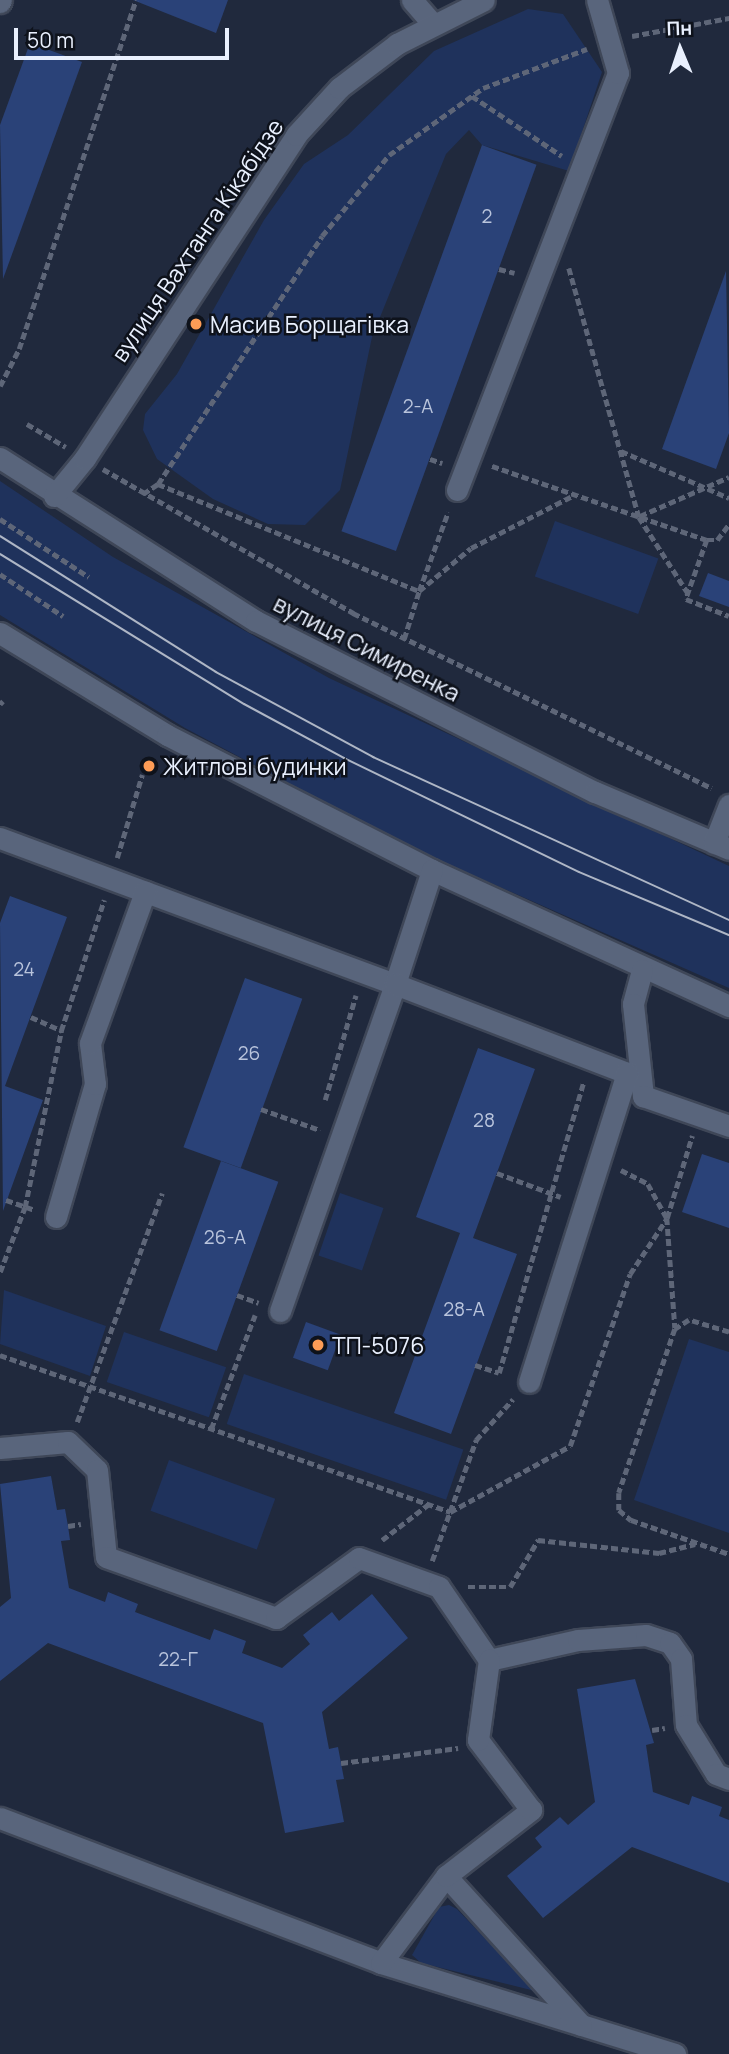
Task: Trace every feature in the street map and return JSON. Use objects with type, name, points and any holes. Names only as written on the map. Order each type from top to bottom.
[{"type":"street","points":[[412,0],[432,23]]},
{"type":"street","name":"вулиця Вахтанга Кікабідзе","points":[[54,496],[85,458],[296,135],[339,88],[432,23],[484,0]]},
{"type":"street","points":[[457,489],[559,233],[618,73],[612,39],[597,0]]},
{"type":"street","name":"вулиця Симиренка","points":[[0,458],[54,496],[268,628],[595,792],[722,846]]},
{"type":"street","points":[[0,633],[167,735],[432,870],[642,970],[729,1006]]},
{"type":"street","points":[[722,846],[723,798]]},
{"type":"street","points":[[0,838],[395,984],[626,1073],[528,1382]]},
{"type":"street","points":[[280,1311],[395,984],[432,870]]},
{"type":"street","points":[[56,1217],[95,1084],[90,1043],[145,892]]},
{"type":"street","points":[[642,970],[633,1004],[643,1096],[729,1126]]},
{"type":"street","points":[[0,1448],[68,1442],[97,1470],[106,1557],[276,1618],[359,1558],[432,1584],[489,1660],[478,1740],[531,1810],[446,1876],[381,1963]]},
{"type":"street","points":[[489,1660],[578,1640],[646,1635],[670,1643],[681,1659],[686,1725],[716,1774],[729,1779]]},
{"type":"street","points":[[0,1818],[381,1963],[675,2054]]},
{"type":"street","points":[[446,1876],[581,2025]]},
{"type":"path","points":[[0,386],[19,349],[136,0]]},
{"type":"path","points":[[723,798],[404,639],[143,494],[158,484],[322,236],[388,155],[472,96],[612,39],[729,18]]},
{"type":"path","points":[[472,96],[572,163]]},
{"type":"path","points":[[559,233],[639,517],[688,593]]},
{"type":"path","points":[[621,451],[729,498]]},
{"type":"path","points":[[469,458],[707,540],[717,540],[729,524]]},
{"type":"path","points":[[639,517],[729,477]]},
{"type":"path","points":[[158,484],[419,591]]},
{"type":"path","points":[[404,639],[457,489]]},
{"type":"path","points":[[419,591],[471,548],[575,495]]},
{"type":"path","points":[[0,519],[89,578]]},
{"type":"path","points":[[707,540],[686,599],[729,615]]},
{"type":"path","points":[[0,574],[63,616]]},
{"type":"path","points":[[0,1272],[25,1206],[61,1031],[142,775]]},
{"type":"path","points":[[31,1017],[90,1043]]},
{"type":"path","points":[[499,1373],[590,1059]]},
{"type":"path","points":[[261,1109],[341,1138]]},
{"type":"path","points":[[0,1355],[450,1511],[570,1446],[630,1274],[667,1218],[699,1116]]},
{"type":"path","points":[[600,1159],[648,1184],[667,1218],[675,1329],[619,1493],[620,1510],[696,1543],[729,1554]]},
{"type":"path","points":[[497,1173],[585,1206]]},
{"type":"path","points":[[68,1442],[93,1387],[162,1193]]},
{"type":"path","points":[[211,1429],[259,1303]]},
{"type":"path","points":[[675,1329],[689,1320],[729,1332]]},
{"type":"path","points":[[475,1365],[528,1382],[476,1440],[450,1511],[432,1584],[510,1587],[538,1540],[659,1553],[696,1543]]},
{"type":"path","points":[[359,1558],[429,1504]]},
{"type":"path","points":[[341,1763],[454,1749],[478,1740]]},
{"type":"shaded area","points":[[528,9],[563,14],[602,72],[569,171],[482,145],[469,130],[446,154],[372,337],[340,490],[305,525],[268,524],[213,499],[157,459],[143,430],[145,414],[177,374],[264,220],[304,164],[348,135],[434,51]]},
{"type":"shaded area","points":[[0,481],[113,557],[329,678],[729,866],[729,988],[409,847],[185,728],[0,615]]},
{"type":"shaded area","points":[[555,521],[658,559],[638,614],[535,576]]},
{"type":"shaded area","points":[[340,1193],[383,1208],[362,1270],[319,1255]]},
{"type":"shaded area","points":[[4,1290],[106,1326],[90,1376],[0,1344]]},
{"type":"shaded area","points":[[124,1332],[226,1367],[209,1417],[107,1382]]},
{"type":"shaded area","points":[[689,1339],[729,1352],[729,1533],[634,1500]]},
{"type":"shaded area","points":[[244,1374],[463,1450],[446,1500],[227,1424]]},
{"type":"shaded area","points":[[169,1460],[275,1499],[257,1549],[151,1511]]},
{"type":"shaded area","points":[[449,1905],[457,1909],[535,1991],[421,1963],[412,1955],[439,1907]]},
{"type":"building","points":[[133,0],[228,0],[216,33]]},
{"type":"building","points":[[30,43],[82,62],[3,279],[0,125]]},
{"type":"building","points":[[482,145],[537,165],[396,551],[341,531]]},
{"type":"building","points":[[726,271],[729,433],[716,469],[662,449]]},
{"type":"building","points":[[708,573],[729,581],[729,607],[699,596]]},
{"type":"building","points":[[10,896],[67,917],[5,1086],[43,1100],[3,1211],[0,923]]},
{"type":"building","points":[[245,978],[302,999],[241,1168],[183,1147]]},
{"type":"building","points":[[478,1048],[535,1069],[473,1238],[517,1254],[451,1434],[394,1413],[460,1233],[416,1217]]},
{"type":"building","points":[[702,1154],[729,1163],[729,1228],[682,1212]]},
{"type":"building","points":[[221,1161],[278,1182],[217,1351],[159,1330]]},
{"type":"building","name":"ТП-5076","points":[[306,1322],[341,1335],[328,1370],[293,1358]]},
{"type":"building","points":[[51,1476],[57,1510],[65,1509],[68,1526],[70,1540],[61,1541],[69,1588],[105,1602],[108,1592],[138,1604],[135,1612],[210,1640],[214,1629],[246,1641],[242,1653],[282,1668],[310,1644],[303,1635],[332,1612],[339,1621],[372,1594],[408,1638],[322,1712],[329,1749],[338,1747],[344,1779],[336,1780],[344,1822],[285,1833],[263,1723],[48,1643],[0,1681],[0,1607],[11,1598],[0,1484]]},
{"type":"building","points":[[635,1679],[654,1743],[646,1745],[653,1792],[689,1805],[692,1796],[722,1807],[719,1816],[729,1820],[729,1883],[632,1847],[543,1918],[507,1876],[542,1847],[535,1838],[560,1817],[568,1825],[595,1802],[577,1689]]},
{"type":"tram line","points":[[0,536],[216,672],[373,757],[729,920]]},
{"type":"tram line","points":[[0,554],[244,704],[344,758],[579,872],[729,935]]},
{"type":"place","name":"Масив Борщагівка","points":[[196,324]]},
{"type":"place","name":"Житлові будинки","points":[[149,766]]},
{"type":"place","name":"ТП-5076","points":[[318,1345]]}]
